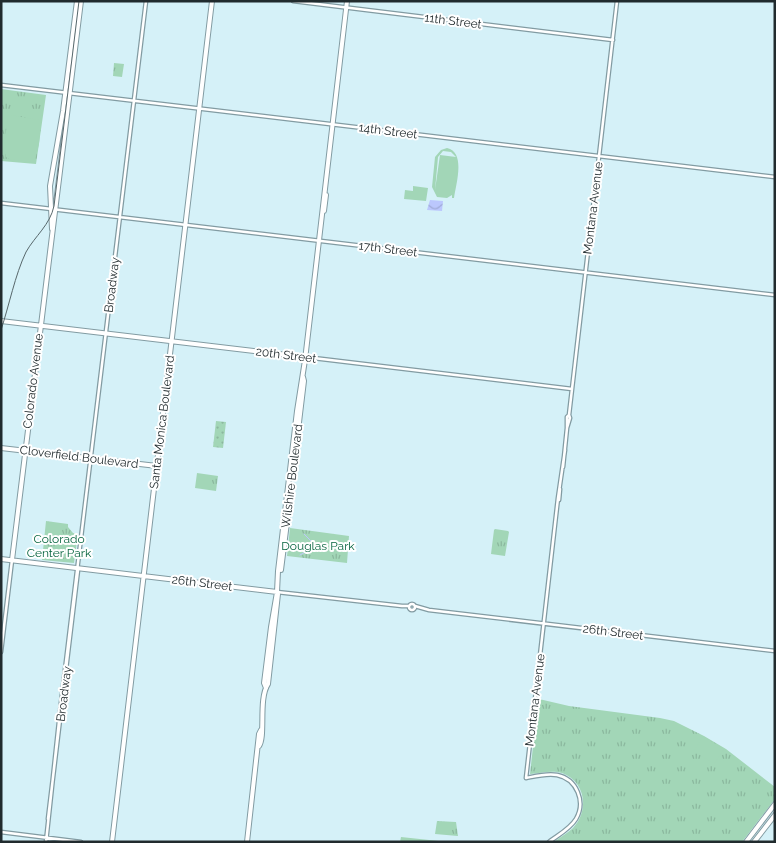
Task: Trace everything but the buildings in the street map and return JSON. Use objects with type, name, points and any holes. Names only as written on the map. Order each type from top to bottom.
[{"type":"main road","name":"Colorado Avenue","points":[[12,560],[52,229],[56,210],[77,1]]},
{"type":"main road","name":"Colorado Avenue","points":[[52,229],[50,209],[51,183],[68,93],[81,1]]},
{"type":"main road","name":"Santa Monica Boulevard","points":[[112,842],[212,1]]},
{"type":"main road","name":"Wilshire Boulevard","points":[[247,842],[266,688],[264,683],[270,630],[277,592],[347,1]]},
{"type":"main road","name":"20th Street","points":[[1,321],[305,357]]},
{"type":"main road","name":"Wilshire Boulevard","points":[[283,542],[304,381],[302,377]]},
{"type":"main road","points":[[300,391],[302,396]]},
{"type":"main road","name":"Cloverfield Boulevard","points":[[1,448],[157,466]]},
{"type":"main road","name":"26th Street","points":[[1,559],[277,592]]},
{"type":"main road","points":[[746,842],[775,804]]},
{"type":"main road","points":[[754,842],[775,815]]},
{"type":"street","name":"Broadway","points":[[46,840],[146,1]]},
{"type":"street","name":"11th Street","points":[[293,1],[613,40]]},
{"type":"street","name":"Montana Avenue","points":[[549,842],[572,824],[579,813],[580,803],[576,788],[568,780],[554,775],[526,778],[562,467],[569,424],[617,1]]},
{"type":"street","name":"14th Street","points":[[1,85],[775,176]]},
{"type":"street","name":"17th Street","points":[[1,203],[775,295]]},
{"type":"street","name":"20th Street","points":[[305,357],[572,389]]},
{"type":"street","name":"Colorado Avenue","points":[[1,652],[12,560]]},
{"type":"street","name":"26th Street","points":[[277,592],[402,606],[409,607],[412,610],[414,608],[422,608],[775,650]]},
{"type":"street","points":[[1,832],[46,840],[81,842]]},
{"type":"green space","points":[[114,63],[124,64],[122,77],[113,76]]},
{"type":"green space","points":[[1,89],[46,95],[36,164],[1,161]]},
{"type":"green space","points":[[8,116],[39,120],[41,122],[39,144],[33,162],[6,157],[4,146]]},
{"type":"green space","points":[[447,148],[453,151],[456,156],[458,162],[458,177],[454,198],[452,198],[452,195],[447,198],[437,197],[432,187],[435,157],[441,150]],"holes":[[[443,151],[451,152],[456,157],[440,155],[435,190],[438,157]]]},
{"type":"green space","points":[[413,186],[428,188],[426,201],[404,199],[405,190],[413,191]]},
{"type":"green space","points":[[216,421],[226,422],[223,448],[213,447]]},
{"type":"green space","points":[[197,473],[218,476],[216,491],[195,488]]},
{"type":"green space","name":"Colorado Center Park","points":[[46,521],[68,524],[73,533],[78,534],[74,563],[42,560]]},
{"type":"green space","name":"Douglas Park","points":[[290,528],[349,536],[347,563],[287,556]]},
{"type":"green space","points":[[495,529],[509,532],[505,556],[491,554]]},
{"type":"green space","points":[[290,537],[302,538],[300,550],[289,549]]},
{"type":"green space","points":[[539,699],[569,706],[674,721],[726,749],[775,787],[775,799],[742,842],[554,842],[573,828],[582,813],[583,805],[580,789],[570,777],[558,772],[530,774]]},
{"type":"green space","points":[[703,736],[724,749],[714,764],[694,751]]},
{"type":"green space","points":[[437,821],[456,822],[458,836],[435,834]]},
{"type":"green space","points":[[401,837],[448,842],[400,842]]},
{"type":"water","points":[[430,200],[443,201],[442,211],[427,210]]},
{"type":"waterway","points":[[304,534],[311,541]]},
{"type":"waterway","points":[[300,555],[311,549]]},
{"type":"tram line","points":[[1,330],[22,261],[26,252],[49,219],[54,206],[79,1]]}]
